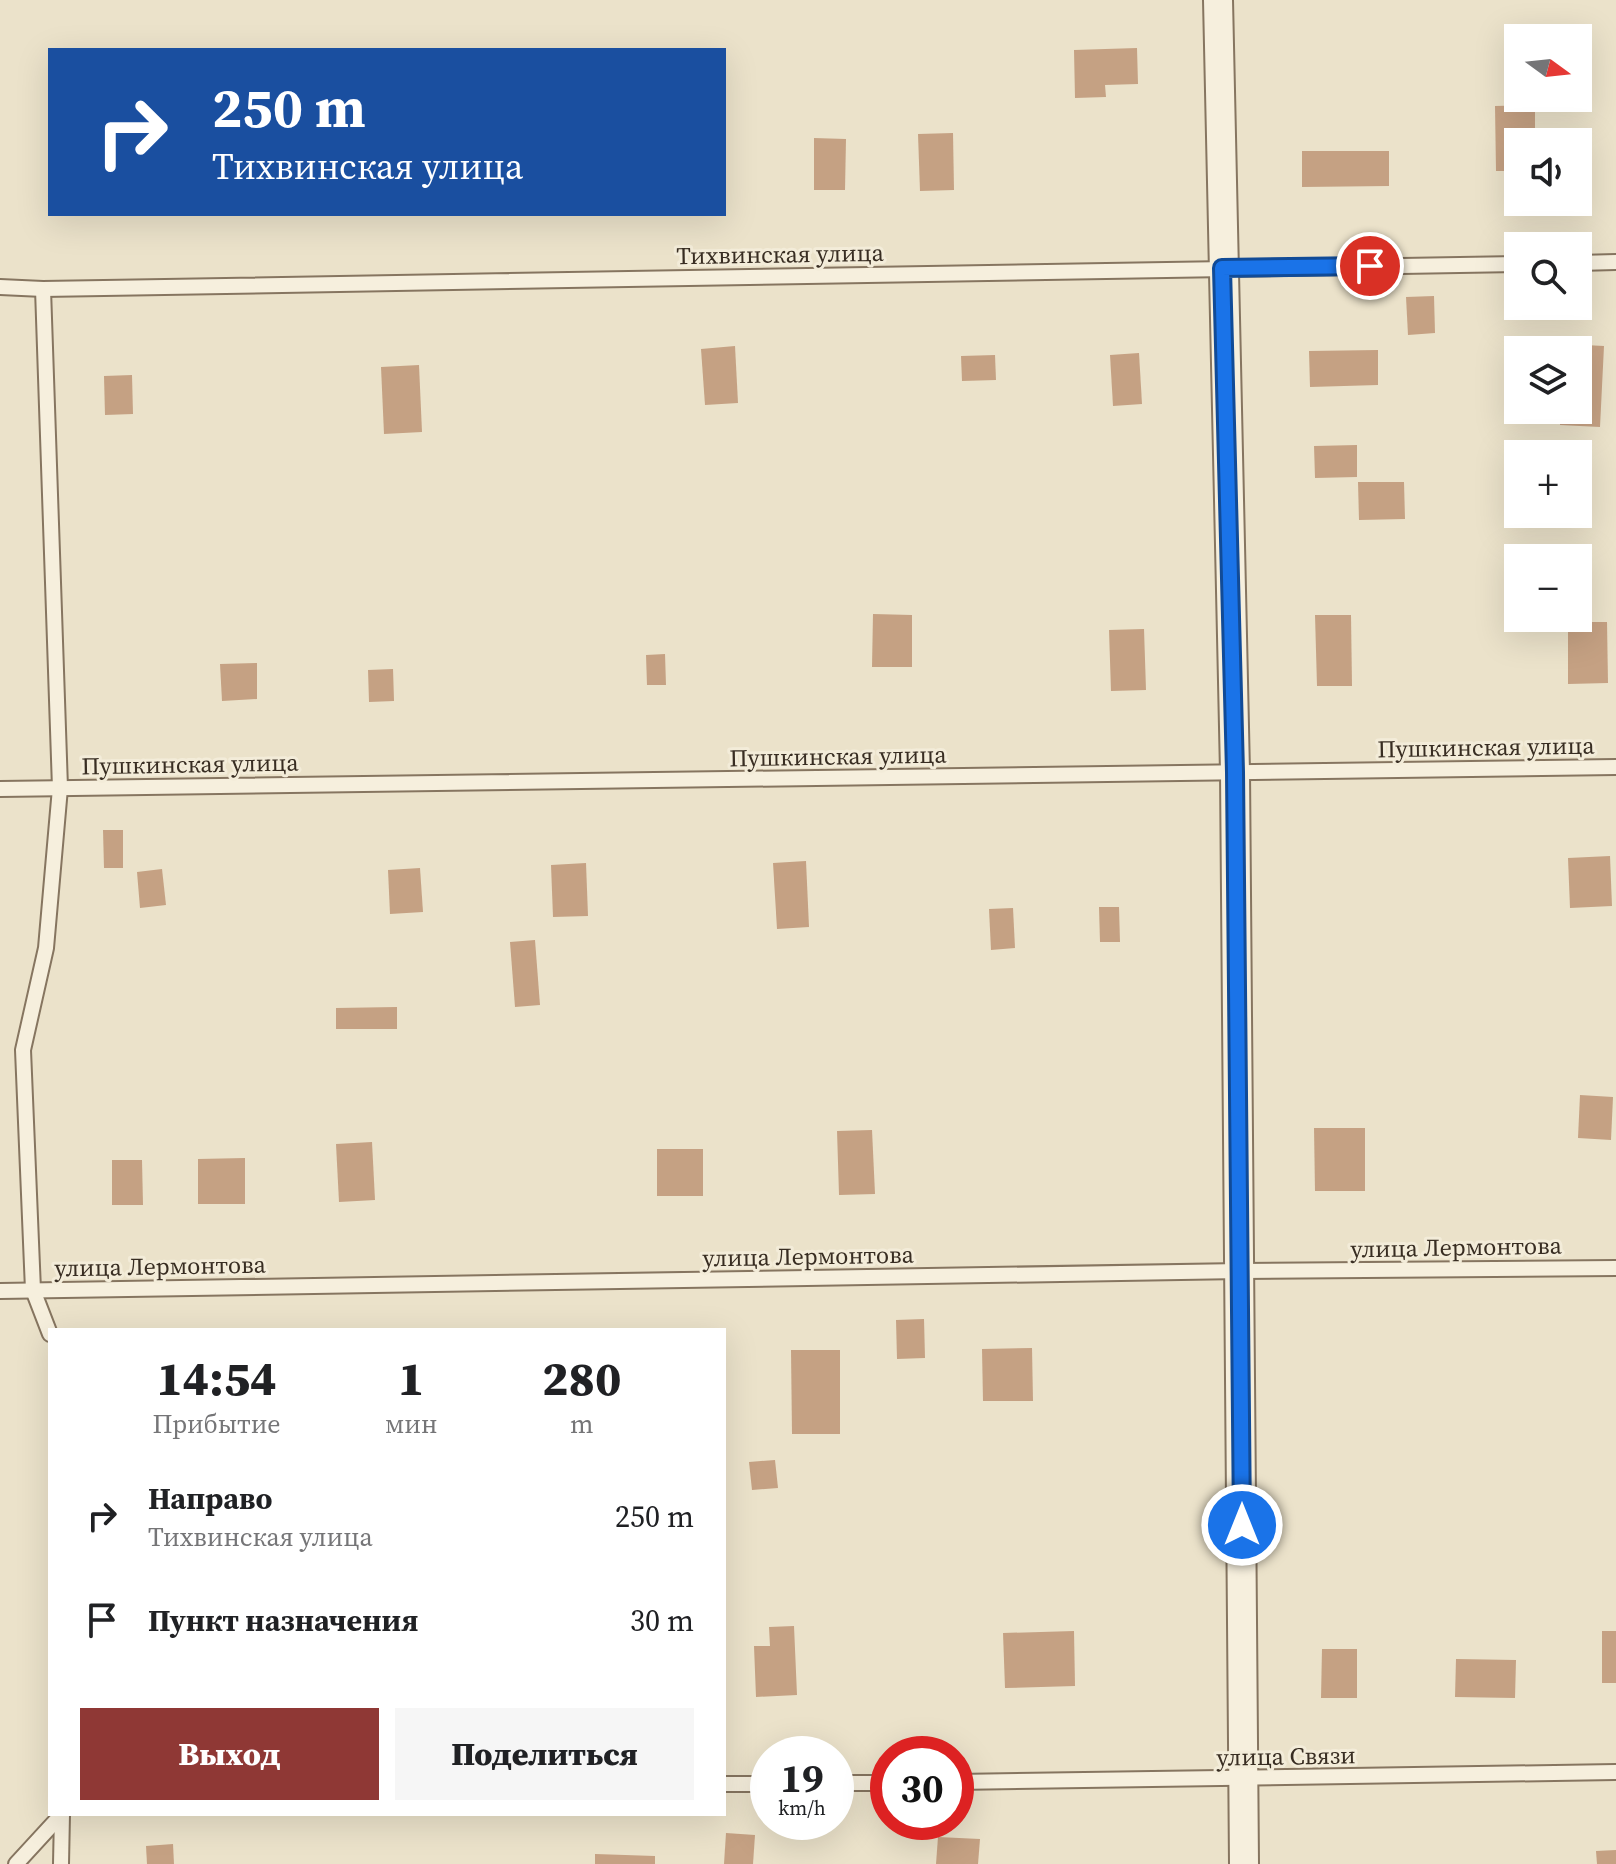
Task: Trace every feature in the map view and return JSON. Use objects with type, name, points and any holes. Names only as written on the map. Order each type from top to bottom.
[{"type":"street","points":[[1218,0],[1235,772],[1244,1864]]},
{"type":"lane","points":[[1592,263],[1616,262]]},
{"type":"lane","name":"Тихвинская улица","points":[[0,287],[43,289],[1504,264]]},
{"type":"lane","points":[[43,289],[60,788],[46,948],[23,1050],[33,1290],[48,1329]]},
{"type":"lane","name":"Пушкинская улица","points":[[0,789],[1616,767]]},
{"type":"lane","name":"улица Лермонтова","points":[[0,1291],[1616,1268]]},
{"type":"lane","name":"улица Связи","points":[[974,1782],[1616,1772]]},
{"type":"lane","points":[[726,1784],[750,1784]]},
{"type":"lane","points":[[16,1864],[60,1816]]},
{"type":"lane","points":[[61,1864],[62,1816]]},
{"type":"building","points":[[1137,48],[1138,84],[1105,85],[1106,97],[1075,98],[1074,50]]},
{"type":"building","points":[[1495,106],[1504,106],[1504,112],[1535,112],[1535,128],[1504,128],[1504,171],[1496,171]]},
{"type":"building","points":[[953,133],[954,190],[920,191],[918,134]]},
{"type":"building","points":[[814,138],[846,139],[845,190],[814,190]]},
{"type":"building","points":[[1302,151],[1389,151],[1389,186],[1302,187]]},
{"type":"building","points":[[1434,296],[1435,333],[1408,335],[1406,297]]},
{"type":"building","points":[[1592,345],[1604,346],[1600,427],[1560,425],[1592,424]]},
{"type":"building","points":[[735,346],[738,403],[705,405],[701,349]]},
{"type":"building","points":[[1378,350],[1378,385],[1310,387],[1309,351]]},
{"type":"building","points":[[1139,353],[1142,404],[1113,406],[1110,355]]},
{"type":"building","points":[[995,355],[996,380],[962,381],[961,356]]},
{"type":"building","points":[[419,365],[422,432],[384,434],[381,367]]},
{"type":"building","points":[[132,375],[133,414],[105,415],[104,376]]},
{"type":"building","points":[[1357,445],[1357,477],[1315,478],[1314,446]]},
{"type":"building","points":[[1358,482],[1404,482],[1405,519],[1359,520]]},
{"type":"building","points":[[873,614],[912,615],[912,667],[872,667]]},
{"type":"building","points":[[1315,615],[1351,615],[1352,686],[1317,686]]},
{"type":"building","points":[[1592,622],[1607,622],[1608,683],[1568,684],[1568,632],[1592,632]]},
{"type":"building","points":[[1144,629],[1146,690],[1111,691],[1109,630]]},
{"type":"building","points":[[665,654],[666,685],[647,685],[646,655]]},
{"type":"building","points":[[257,663],[257,699],[222,701],[220,664]]},
{"type":"building","points":[[393,669],[394,701],[369,702],[368,670]]},
{"type":"building","points":[[103,830],[123,830],[123,868],[104,868]]},
{"type":"building","points":[[1610,856],[1612,906],[1570,908],[1568,858]]},
{"type":"building","points":[[806,861],[809,927],[777,929],[773,863]]},
{"type":"building","points":[[586,863],[588,916],[553,917],[551,865]]},
{"type":"building","points":[[420,868],[423,912],[390,914],[388,870]]},
{"type":"building","points":[[162,869],[166,905],[140,908],[137,872]]},
{"type":"building","points":[[1099,907],[1119,907],[1120,942],[1100,942]]},
{"type":"building","points":[[1013,908],[1015,948],[991,950],[989,909]]},
{"type":"building","points":[[535,940],[540,1005],[515,1007],[510,942]]},
{"type":"building","points":[[397,1007],[397,1029],[336,1029],[336,1008]]},
{"type":"building","points":[[1580,1095],[1613,1097],[1611,1140],[1578,1138]]},
{"type":"building","points":[[1314,1128],[1365,1128],[1365,1191],[1315,1191]]},
{"type":"building","points":[[872,1130],[875,1194],[839,1195],[837,1131]]},
{"type":"building","points":[[372,1142],[375,1200],[339,1202],[336,1144]]},
{"type":"building","points":[[657,1149],[703,1149],[703,1196],[657,1196]]},
{"type":"building","points":[[245,1158],[245,1204],[198,1204],[198,1159]]},
{"type":"building","points":[[112,1160],[142,1160],[143,1205],[112,1205]]},
{"type":"building","points":[[924,1319],[925,1358],[897,1359],[896,1320]]},
{"type":"building","points":[[1032,1348],[1033,1401],[983,1401],[982,1349]]},
{"type":"building","points":[[791,1350],[840,1350],[840,1434],[792,1434]]},
{"type":"building","points":[[775,1460],[778,1488],[752,1490],[749,1462]]},
{"type":"building","points":[[794,1626],[797,1695],[756,1697],[754,1646],[770,1646],[769,1627]]},
{"type":"building","points":[[1074,1631],[1075,1686],[1005,1688],[1003,1633]]},
{"type":"building","points":[[1602,1631],[1616,1631],[1616,1683],[1602,1683]]},
{"type":"building","points":[[1322,1649],[1357,1649],[1357,1698],[1321,1698]]},
{"type":"building","points":[[1456,1659],[1516,1660],[1515,1698],[1455,1697]]},
{"type":"building","points":[[726,1833],[750,1835],[750,1840],[755,1840],[753,1864],[724,1864]]},
{"type":"building","points":[[980,1839],[978,1864],[936,1864],[938,1840]]},
{"type":"building","points":[[173,1844],[174,1864],[147,1864],[146,1846]]},
{"type":"building","points":[[1616,1850],[1616,1864],[1597,1864],[1596,1851]]},
{"type":"building","points":[[595,1854],[655,1856],[655,1864],[595,1864]]},
{"type":"route","points":[[1242,1525],[1235,772],[1222,268],[1370,266]]}]
